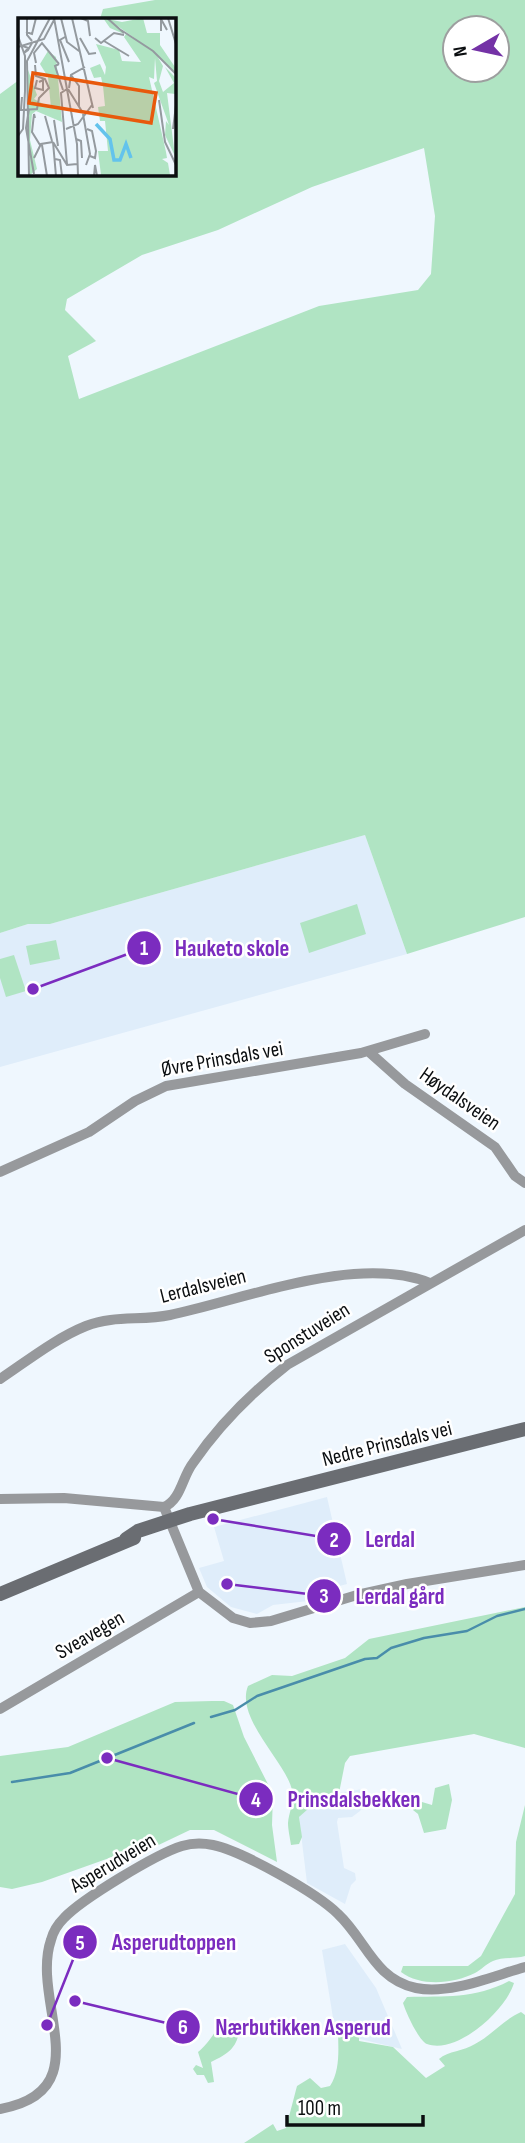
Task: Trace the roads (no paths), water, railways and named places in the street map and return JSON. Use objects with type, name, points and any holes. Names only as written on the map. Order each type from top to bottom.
[{"type":"main road","name":"Nedre Prinsdals vei","points":[[0,1594],[168,1518],[258,1498],[525,1429]]},
{"type":"street","name":"Øvre Prinsdals vei","points":[[0,1172],[52,1151],[166,1086],[368,1051],[425,1034]]},
{"type":"street","name":"Høydalsveien","points":[[368,1051],[405,1084],[495,1147],[515,1175],[525,1183]]},
{"type":"street","name":"Sponstuveien","points":[[168,1518],[194,1461],[253,1392],[314,1348],[525,1230]]},
{"type":"street","name":"Lerdalsveien","points":[[0,1379],[79,1329],[110,1319],[168,1316],[312,1279],[377,1274],[430,1283]]},
{"type":"street","points":[[0,1499],[64,1498],[168,1518],[199,1592],[233,1618],[258,1623],[407,1584],[525,1564]]},
{"type":"street","name":"Sveavegen","points":[[0,1709],[199,1592]]},
{"type":"street","name":"Asperudveien","points":[[0,2109],[33,2097],[46,2085],[56,2065],[46,1964],[57,1927],[79,1906],[161,1855],[184,1846],[205,1844],[230,1850],[322,1901],[344,1920],[377,1966],[405,1985],[438,1989],[525,1967]]},
{"type":"waterway","points":[[211,1717],[235,1710],[257,1696],[365,1659],[377,1658],[391,1648],[424,1638],[467,1631],[497,1616],[525,1609]]},
{"type":"waterway","points":[[12,1782],[70,1773],[194,1723]]},
{"type":"place","name":"Hauketo skole","points":[[33,989]]},
{"type":"place","name":"Lerdal","points":[[213,1519]]},
{"type":"place","name":"Lerdal gård","points":[[227,1584]]},
{"type":"place","name":"Prinsdalsbekken","points":[[107,1758]]},
{"type":"place","name":"Nærbutikken Asperud","points":[[75,2001]]},
{"type":"place","name":"Asperudtoppen","points":[[47,2025]]}]
